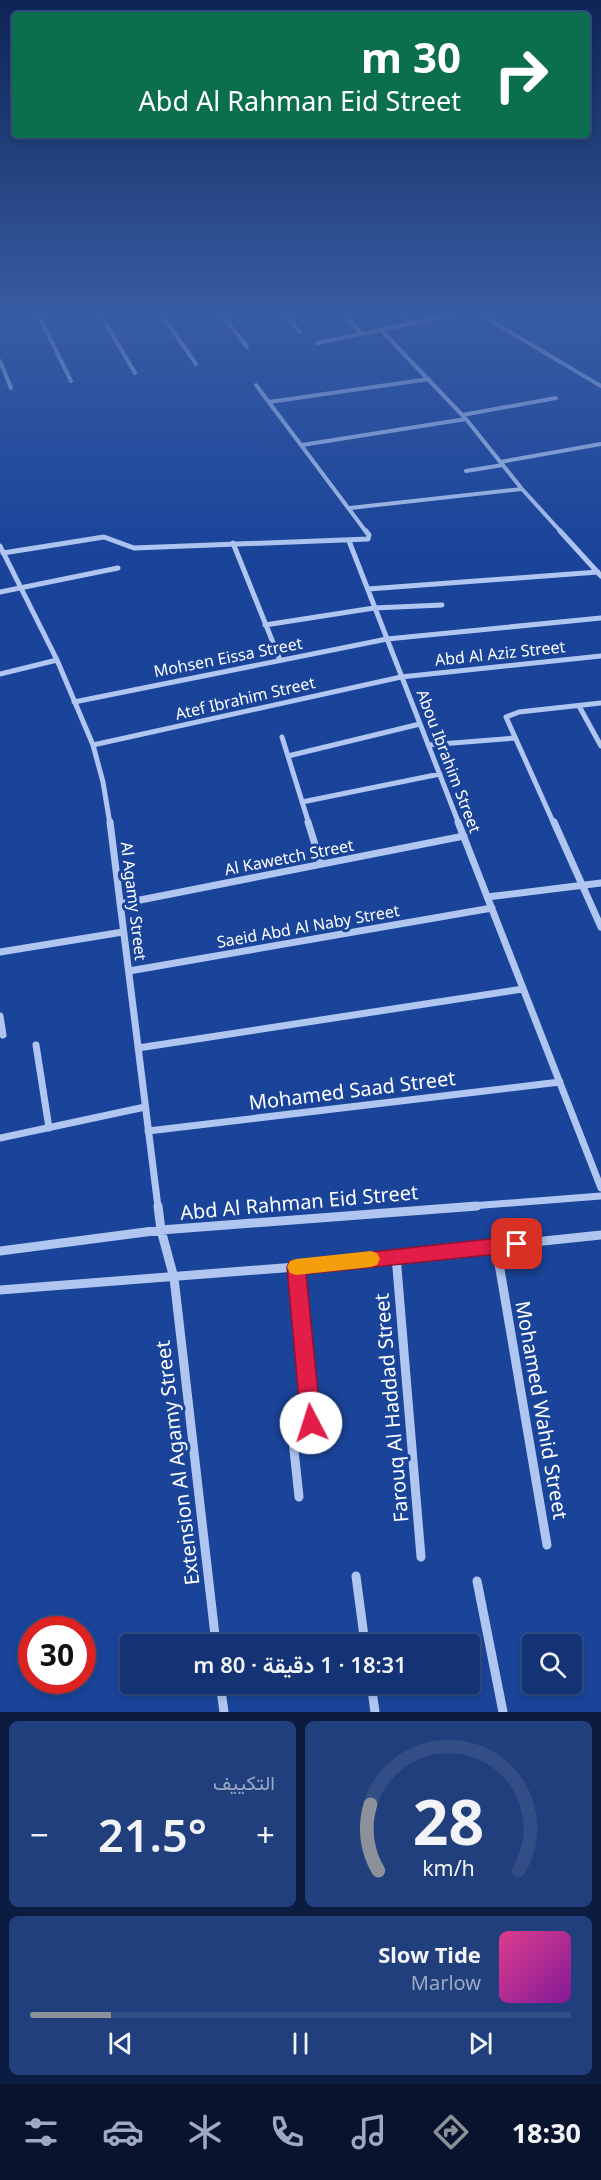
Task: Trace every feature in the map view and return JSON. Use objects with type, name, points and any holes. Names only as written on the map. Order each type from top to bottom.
[{"type":"street","points":[[1,550],[104,537],[110,537],[124,546],[134,548],[349,541],[365,540],[370,537],[261,392]]},
{"type":"street","points":[[269,402],[343,392]]},
{"type":"street","points":[[440,392],[466,419],[522,489],[599,574]]},
{"type":"street","points":[[462,415],[556,398]]},
{"type":"street","points":[[302,445],[466,419]]},
{"type":"street","points":[[466,471],[601,444]]},
{"type":"street","points":[[350,508],[522,489]]},
{"type":"street","name":"Abou Ibrahim Street","points":[[349,541],[601,1188]]},
{"type":"street","points":[[233,543],[280,660]]},
{"type":"street","name":"Al Agamy Street","points":[[1,550],[57,660],[93,745],[110,820],[161,1230],[174,1278]]},
{"type":"street","points":[[0,592],[118,568]]},
{"type":"street","points":[[368,589],[599,574]]},
{"type":"street","points":[[266,625],[374,608],[442,605]]},
{"type":"street","name":"Mohsen Eissa Street","points":[[74,702],[387,639],[601,618]]},
{"type":"street","name":"Abd Al Aziz Street","points":[[401,677],[601,656]]},
{"type":"street","points":[[0,674],[57,660]]},
{"type":"street","name":"Atef Ibrahim Street","points":[[93,745],[401,677]]},
{"type":"street","points":[[601,703],[519,712],[506,717],[601,927]]},
{"type":"street","points":[[579,706],[601,746]]},
{"type":"street","points":[[288,756],[420,724]]},
{"type":"street","points":[[282,737],[321,864]]},
{"type":"street","points":[[428,745],[515,738]]},
{"type":"street","points":[[302,801],[440,774]]},
{"type":"street","name":"Al Kawetch Street","points":[[120,904],[464,836]]},
{"type":"street","points":[[487,897],[601,883]]},
{"type":"street","name":"Saeid Abd Al Naby Street","points":[[129,971],[492,908]]},
{"type":"street","points":[[0,952],[123,932]]},
{"type":"street","points":[[138,1048],[523,990]]},
{"type":"street","points":[[0,1016],[3,1035]]},
{"type":"street","points":[[36,1046],[49,1128]]},
{"type":"street","name":"Mohamed Saad Street","points":[[148,1131],[560,1082]]},
{"type":"street","points":[[0,1138],[145,1107]]},
{"type":"street","name":"Abd Al Rahman Eid Street","points":[[0,1251],[161,1230],[601,1196]]},
{"type":"street","points":[[0,1290],[296,1267],[601,1235]]},
{"type":"street","name":"Mohamed Wahid Street","points":[[496,1246],[547,1545]]},
{"type":"street","name":"Farouq Al Haddad Street","points":[[396,1256],[421,1557]]},
{"type":"street","points":[[296,1267],[311,1423],[309,1427],[292,1431],[299,1497]]},
{"type":"street","name":"Extension Al Agamy Street","points":[[174,1278],[215,1634]]},
{"type":"street","points":[[356,1576],[364,1634]]},
{"type":"street","points":[[477,1581],[503,1712]]},
{"type":"street","points":[[222,1694],[224,1712]]},
{"type":"street","points":[[373,1694],[375,1712]]},
{"type":"slow traffic","points":[[296,1267],[371,1259]]},
{"type":"route","points":[[311,1423],[296,1267],[517,1244]]}]
